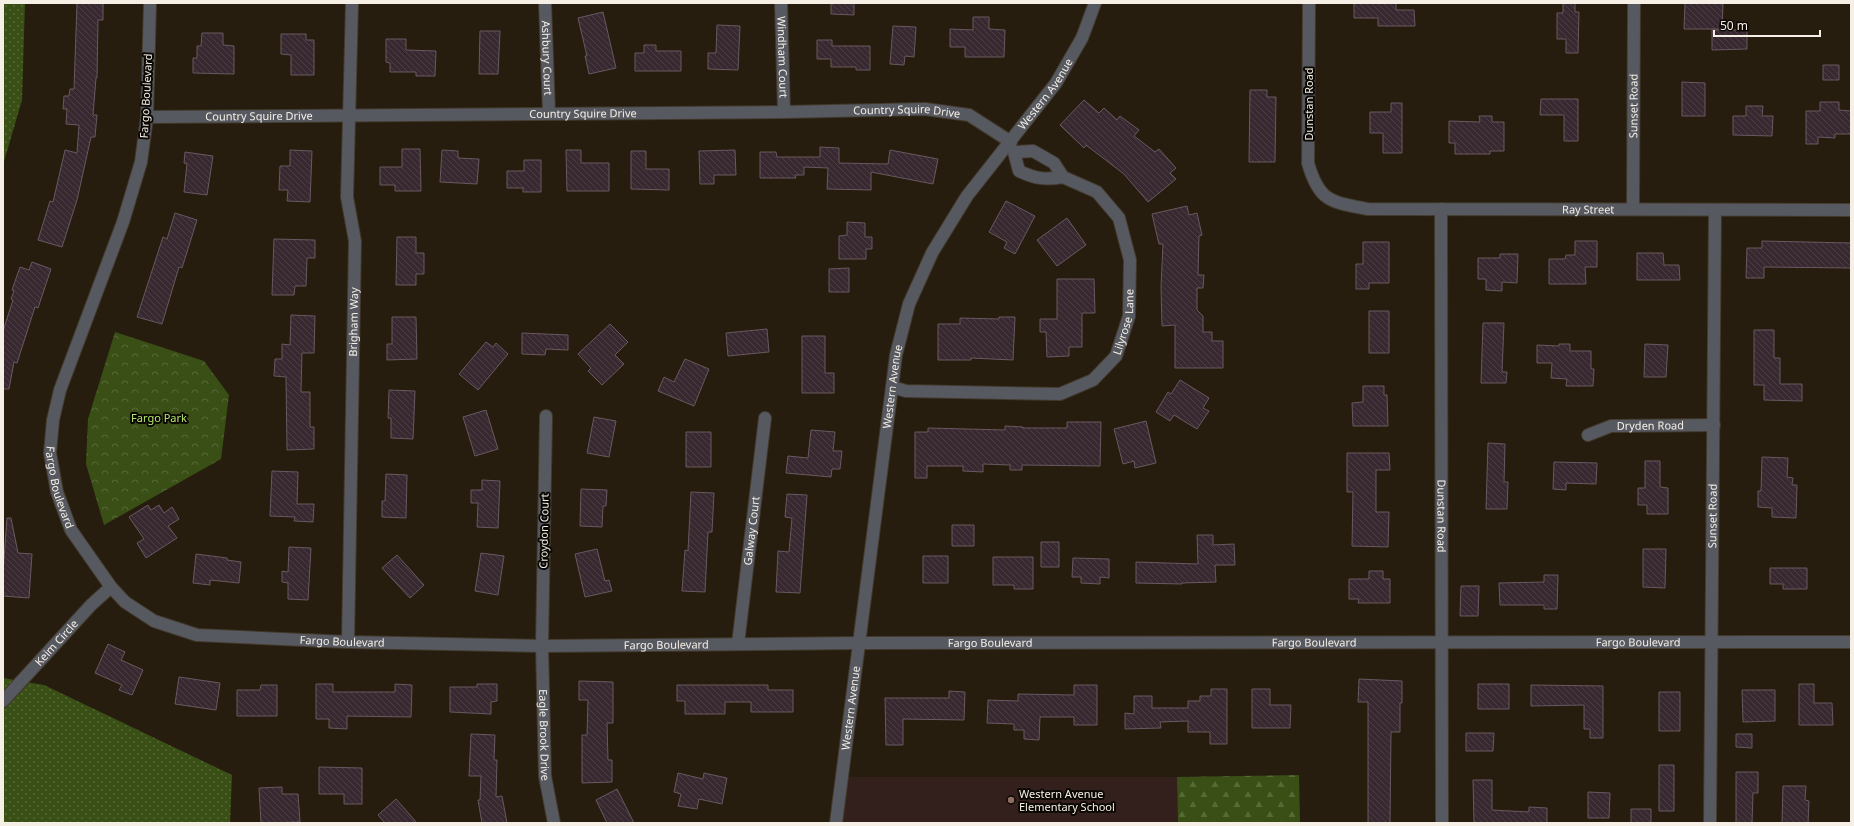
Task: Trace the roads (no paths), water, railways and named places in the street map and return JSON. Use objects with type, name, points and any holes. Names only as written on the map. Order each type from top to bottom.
[{"type":"street","name":"Fargo Boulevard","points":[[150,3],[147,117],[141,162],[123,222],[60,390],[53,420],[50,453],[57,492],[71,530],[111,587],[125,602],[154,621],[197,635],[348,642],[542,646],[858,643],[1443,644],[1851,642]]},
{"type":"street","name":"Brigham Way","points":[[348,642],[355,241],[347,197],[352,3]]},
{"type":"street","name":"Ashbury Court","points":[[545,3],[549,113]]},
{"type":"street","name":"Windham Court","points":[[781,3],[784,112]]},
{"type":"street","name":"Western Avenue","points":[[836,823],[896,355],[909,304],[932,253],[966,196],[1011,142],[1056,83],[1082,38],[1095,3]]},
{"type":"street","name":"Dunstan Road","points":[[1309,3],[1308,163],[1314,182],[1327,198]]},
{"type":"street","name":"Sunset Road","points":[[1633,209],[1634,3]]},
{"type":"street","name":"Country Squire Drive","points":[[147,117],[784,112],[925,109],[969,115],[1011,142]]},
{"type":"street","name":"Lilyrose Lane","points":[[892,386],[906,392],[1060,394],[1093,380],[1116,356],[1129,316],[1130,260],[1119,218],[1097,192],[1063,177]]},
{"type":"street","name":"Ray Street","points":[[1327,198],[1345,205],[1368,209],[1851,210]]},
{"type":"street","name":"Dunstan Road","points":[[1441,209],[1443,644],[1442,823]]},
{"type":"street","name":"Sunset Road","points":[[1710,823],[1713,642],[1715,210]]},
{"type":"street","name":"Croydon Court","points":[[542,646],[546,416]]},
{"type":"street","name":"Galway Court","points":[[738,644],[765,418]]},
{"type":"street","name":"Dryden Road","points":[[1588,434],[1611,426],[1714,425]]},
{"type":"street","name":"Keim Circle","points":[[3,701],[91,605],[111,587]]},
{"type":"street","name":"Eagle Brook Drive","points":[[542,646],[545,776],[554,823]]},
{"type":"place","name":"Western Avenue Elementary School","points":[[1011,800]]},
{"type":"park label","name":"Fargo Park","points":[[159,418]]}]
